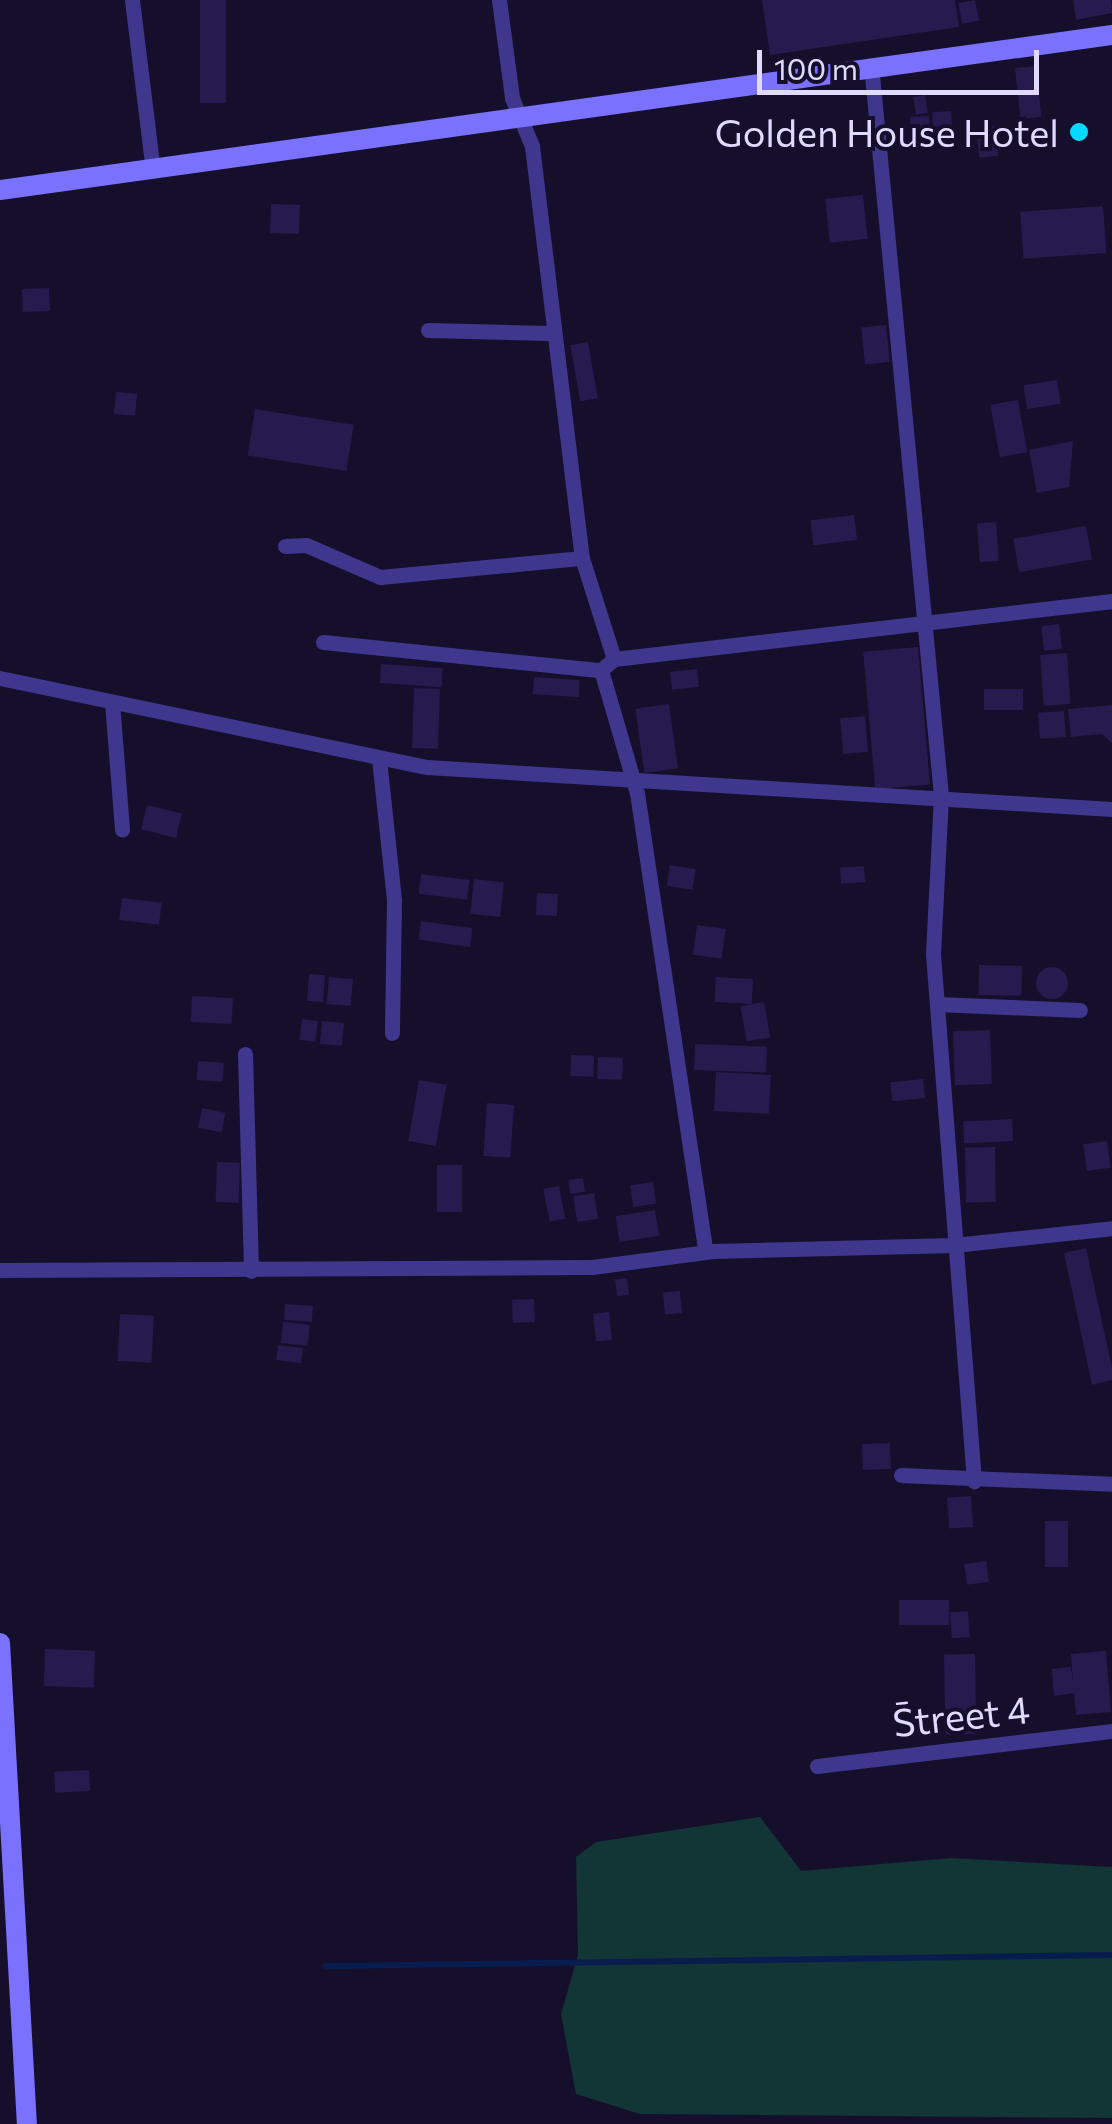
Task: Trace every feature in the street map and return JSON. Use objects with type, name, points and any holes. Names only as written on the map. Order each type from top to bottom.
[{"type":"street","points":[[132,0],[153,171]]},
{"type":"street","points":[[499,0],[523,122],[548,333],[582,558],[632,783],[706,1252]]},
{"type":"street","points":[[0,190],[872,76],[1112,35]]},
{"type":"street","points":[[872,76],[941,796],[936,1004],[974,1481]]},
{"type":"street","points":[[428,330],[548,333]]},
{"type":"street","points":[[285,546],[306,545],[380,577],[582,558]]},
{"type":"street","points":[[323,642],[607,665],[1112,601]]},
{"type":"street","points":[[0,678],[379,759],[632,783],[941,796],[1112,809]]},
{"type":"street","points":[[112,702],[122,830]]},
{"type":"street","points":[[379,759],[394,900],[392,1033]]},
{"type":"street","points":[[936,1004],[1080,1010]]},
{"type":"street","points":[[245,1054],[250,1271]]},
{"type":"street","points":[[0,1270],[592,1267],[706,1252],[954,1245],[1112,1228]]},
{"type":"street","points":[[901,1475],[1112,1484]]},
{"type":"street","points":[[0,1644],[28,2124]]},
{"type":"street","name":"S̄treet 4","points":[[818,1766],[1112,1731]]},
{"type":"green space","points":[[760,1817],[801,1871],[951,1858],[1112,1867],[1112,2118],[640,2114],[576,2094],[561,2014],[578,1955],[576,1857],[596,1842]]},
{"type":"building","points":[[200,0],[226,0],[226,103],[200,103]]},
{"type":"building","points":[[762,0],[955,0],[959,27],[770,55]]},
{"type":"building","points":[[975,0],[979,21],[962,24],[958,3]]},
{"type":"building","points":[[1073,0],[1111,0],[1112,13],[1076,20]]},
{"type":"building","points":[[1036,66],[1041,117],[1020,119],[1015,68]]},
{"type":"building","points":[[925,95],[928,113],[916,115],[913,97]]},
{"type":"building","points":[[951,111],[953,139],[934,140],[932,112]]},
{"type":"building","points":[[929,116],[930,140],[911,141],[910,117]]},
{"type":"building","points":[[995,126],[998,156],[979,158],[976,128]]},
{"type":"building","points":[[863,195],[868,239],[830,243],[825,199]]},
{"type":"building","points":[[271,204],[300,205],[299,234],[270,233]]},
{"type":"building","points":[[1103,206],[1106,253],[1023,259],[1020,212]]},
{"type":"building","points":[[49,288],[50,311],[23,312],[22,289]]},
{"type":"building","points":[[886,325],[890,362],[865,364],[861,328]]},
{"type":"building","points":[[588,342],[598,398],[580,401],[570,345]]},
{"type":"building","points":[[1057,380],[1061,404],[1027,409],[1023,385]]},
{"type":"building","points":[[116,392],[137,394],[135,416],[114,414]]},
{"type":"building","points":[[1018,400],[1027,452],[1000,457],[990,405]]},
{"type":"building","points":[[255,409],[354,425],[346,471],[248,455]]},
{"type":"building","points":[[1073,441],[1069,487],[1037,493],[1029,450]]},
{"type":"building","points":[[854,515],[857,540],[813,545],[810,520]]},
{"type":"building","points":[[996,522],[999,561],[980,562],[977,523]]},
{"type":"building","points":[[1086,526],[1092,559],[1019,572],[1013,539]]},
{"type":"building","points":[[1059,624],[1062,649],[1044,651],[1041,626]]},
{"type":"building","points":[[918,647],[930,784],[875,789],[863,652]]},
{"type":"building","points":[[1067,653],[1071,704],[1044,706],[1040,655]]},
{"type":"building","points":[[381,664],[443,668],[442,687],[380,683]]},
{"type":"building","points":[[697,669],[699,687],[672,690],[670,672]]},
{"type":"building","points":[[534,677],[580,680],[579,697],[533,694]]},
{"type":"building","points":[[414,688],[440,689],[438,749],[412,748]]},
{"type":"building","points":[[984,689],[1023,689],[1023,710],[984,710]]},
{"type":"building","points":[[669,704],[678,768],[644,773],[635,709]]},
{"type":"building","points":[[1112,705],[1112,743],[1102,734],[1071,737],[1068,709]]},
{"type":"building","points":[[1064,711],[1066,737],[1040,739],[1038,713]]},
{"type":"building","points":[[865,716],[868,752],[843,754],[840,718]]},
{"type":"building","points":[[147,805],[182,814],[176,838],[141,829]]},
{"type":"building","points":[[670,865],[696,869],[692,890],[667,886]]},
{"type":"building","points":[[864,866],[865,882],[841,884],[840,868]]},
{"type":"building","points":[[421,874],[470,880],[467,900],[419,894]]},
{"type":"building","points":[[474,879],[504,882],[500,917],[470,914]]},
{"type":"building","points":[[537,893],[558,894],[557,916],[536,915]]},
{"type":"building","points":[[122,898],[162,903],[159,925],[119,920]]},
{"type":"building","points":[[421,921],[472,928],[470,947],[418,940]]},
{"type":"building","points":[[697,925],[726,929],[722,959],[693,955]]},
{"type":"building","points":[[979,965],[1022,966],[1021,996],[978,995]]},
{"type":"building","points":[[1052,967],[1063,972],[1068,983],[1063,994],[1052,999],[1041,994],[1036,983],[1041,972]]},
{"type":"building","points":[[309,974],[325,975],[323,1002],[307,1001]]},
{"type":"building","points":[[329,977],[353,979],[351,1006],[327,1004]]},
{"type":"building","points":[[716,977],[753,979],[752,1004],[715,1002]]},
{"type":"building","points":[[192,996],[233,998],[232,1024],[191,1022]]},
{"type":"building","points":[[764,1002],[770,1037],[747,1042],[740,1006]]},
{"type":"building","points":[[302,1019],[318,1021],[315,1042],[299,1040]]},
{"type":"building","points":[[322,1021],[344,1023],[342,1046],[320,1044]]},
{"type":"building","points":[[990,1030],[992,1084],[955,1085],[953,1031]]},
{"type":"building","points":[[695,1044],[767,1047],[766,1072],[694,1070]]},
{"type":"building","points":[[571,1055],[594,1056],[593,1077],[570,1076]]},
{"type":"building","points":[[598,1057],[623,1058],[622,1080],[597,1079]]},
{"type":"building","points":[[198,1061],[224,1063],[223,1082],[197,1080]]},
{"type":"building","points":[[716,1072],[771,1075],[769,1114],[714,1111]]},
{"type":"building","points":[[923,1079],[925,1098],[892,1101],[890,1082]]},
{"type":"building","points":[[419,1080],[447,1085],[436,1146],[408,1141]]},
{"type":"building","points":[[487,1103],[514,1105],[510,1158],[483,1156]]},
{"type":"building","points":[[202,1108],[225,1113],[221,1133],[198,1128]]},
{"type":"building","points":[[1012,1119],[1013,1141],[964,1144],[963,1122]]},
{"type":"building","points":[[1107,1141],[1111,1168],[1087,1171],[1083,1144]]},
{"type":"building","points":[[995,1147],[996,1202],[966,1203],[965,1148]]},
{"type":"building","points":[[217,1162],[240,1163],[239,1203],[216,1202]]},
{"type":"building","points":[[437,1165],[462,1165],[462,1212],[437,1212]]},
{"type":"building","points":[[583,1178],[585,1192],[570,1194],[568,1180]]},
{"type":"building","points":[[653,1182],[656,1204],[633,1207],[630,1185]]},
{"type":"building","points":[[559,1186],[565,1218],[550,1221],[543,1189]]},
{"type":"building","points":[[594,1193],[598,1219],[577,1222],[573,1196]]},
{"type":"building","points":[[655,1210],[659,1236],[620,1242],[615,1216]]},
{"type":"building","points":[[1086,1248],[1112,1368],[1112,1380],[1092,1385],[1064,1253]]},
{"type":"building","points":[[627,1278],[629,1295],[617,1296],[615,1279]]},
{"type":"building","points":[[680,1291],[682,1313],[665,1314],[663,1292]]},
{"type":"building","points":[[534,1299],[535,1322],[513,1323],[512,1300]]},
{"type":"building","points":[[285,1304],[313,1306],[312,1322],[284,1320]]},
{"type":"building","points":[[609,1312],[612,1340],[596,1342],[593,1314]]},
{"type":"building","points":[[120,1314],[154,1316],[151,1363],[118,1361]]},
{"type":"building","points":[[283,1322],[310,1325],[308,1346],[281,1343]]},
{"type":"building","points":[[278,1345],[303,1348],[301,1363],[276,1360]]},
{"type":"building","points":[[890,1443],[891,1469],[863,1470],[862,1444]]},
{"type":"building","points":[[971,1496],[973,1527],[949,1529],[947,1498]]},
{"type":"building","points":[[1045,1521],[1068,1521],[1068,1567],[1045,1567]]},
{"type":"building","points":[[986,1561],[989,1582],[967,1585],[964,1564]]},
{"type":"building","points":[[899,1600],[949,1600],[949,1625],[899,1625]]},
{"type":"building","points":[[968,1611],[970,1637],[952,1638],[950,1612]]},
{"type":"building","points":[[45,1649],[95,1651],[94,1688],[44,1686]]},
{"type":"building","points":[[1106,1651],[1111,1712],[1076,1715],[1074,1693],[1054,1696],[1052,1669],[1071,1667],[1073,1683],[1071,1654]]},
{"type":"building","points":[[975,1654],[976,1734],[945,1735],[944,1655]]},
{"type":"building","points":[[89,1770],[90,1791],[55,1793],[54,1772]]},
{"type":"waterway","points":[[326,1966],[1112,1955]]},
{"type":"place","name":"Golden House Hotel","points":[[1079,132]]}]
